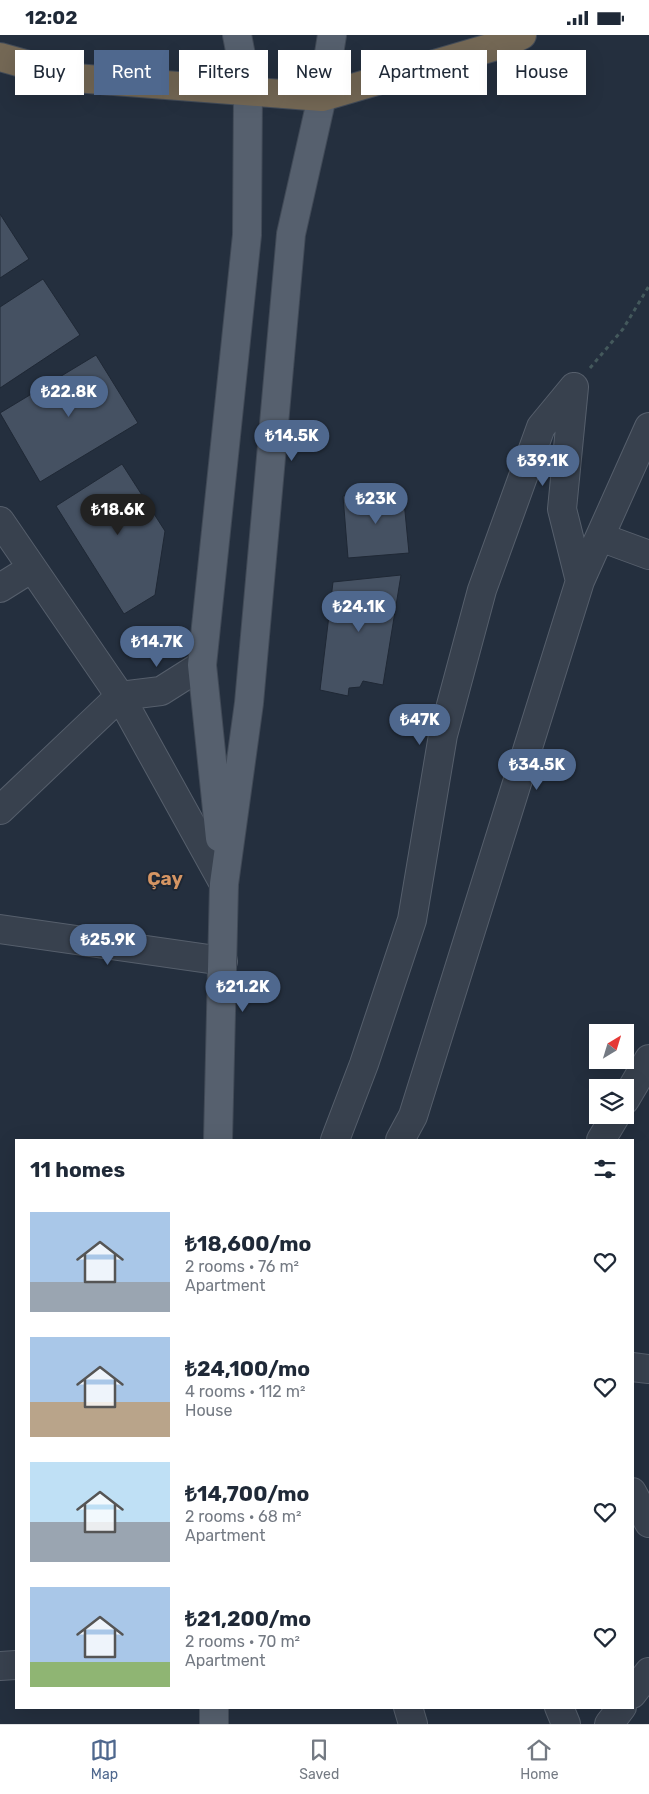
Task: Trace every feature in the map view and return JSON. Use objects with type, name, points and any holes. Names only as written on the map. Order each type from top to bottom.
[{"type":"highway","points":[[268,93],[322,97],[503,44],[522,35]]},
{"type":"highway","points":[[0,57],[75,78],[179,86]]},
{"type":"main road","points":[[237,35],[240,50]]},
{"type":"main road","points":[[224,884],[249,703],[292,235],[322,97],[332,35]]},
{"type":"main road","points":[[218,1139],[224,884],[202,665],[247,235],[248,95]]},
{"type":"main road","points":[[214,1709],[214,1724]]},
{"type":"street","points":[[574,387],[562,509],[580,581]]},
{"type":"street","points":[[334,1139],[364,1063],[412,920],[443,735],[482,590],[541,427],[574,387]]},
{"type":"street","points":[[401,1139],[413,1116],[580,581],[649,427]]},
{"type":"street","points":[[0,521],[120,696],[224,884]]},
{"type":"street","points":[[600,537],[649,555]]},
{"type":"street","points":[[0,588],[32,568]]},
{"type":"street","points":[[0,810],[120,696],[161,691],[202,665]]},
{"type":"street","points":[[0,929],[223,961]]},
{"type":"street","points":[[634,1085],[649,1059]]},
{"type":"street","points":[[602,1139],[611,1124]]},
{"type":"street","points":[[634,1367],[649,1369]]},
{"type":"street","points":[[634,1496],[649,1523]]},
{"type":"street","points":[[0,1666],[15,1665]]},
{"type":"street","points":[[634,1691],[649,1672]]},
{"type":"street","points":[[409,1709],[413,1724]]},
{"type":"street","points":[[560,1709],[566,1724]]},
{"type":"street","points":[[609,1724],[620,1709]]},
{"type":"path","points":[[574,387],[623,329],[649,286]]},
{"type":"building","points":[[0,214],[29,259],[0,278]]},
{"type":"building","points":[[43,279],[80,335],[0,388],[0,307]]},
{"type":"building","points":[[96,355],[138,423],[40,482],[0,413]]},
{"type":"building","points":[[122,464],[165,531],[155,595],[124,614],[56,506]]},
{"type":"building","points":[[403,491],[409,553],[348,558],[343,496]]},
{"type":"building","points":[[401,575],[383,685],[363,681],[360,687],[349,688],[348,696],[320,690],[333,582]]},
{"type":"district","name":"Çay","points":[[165,878]]}]
